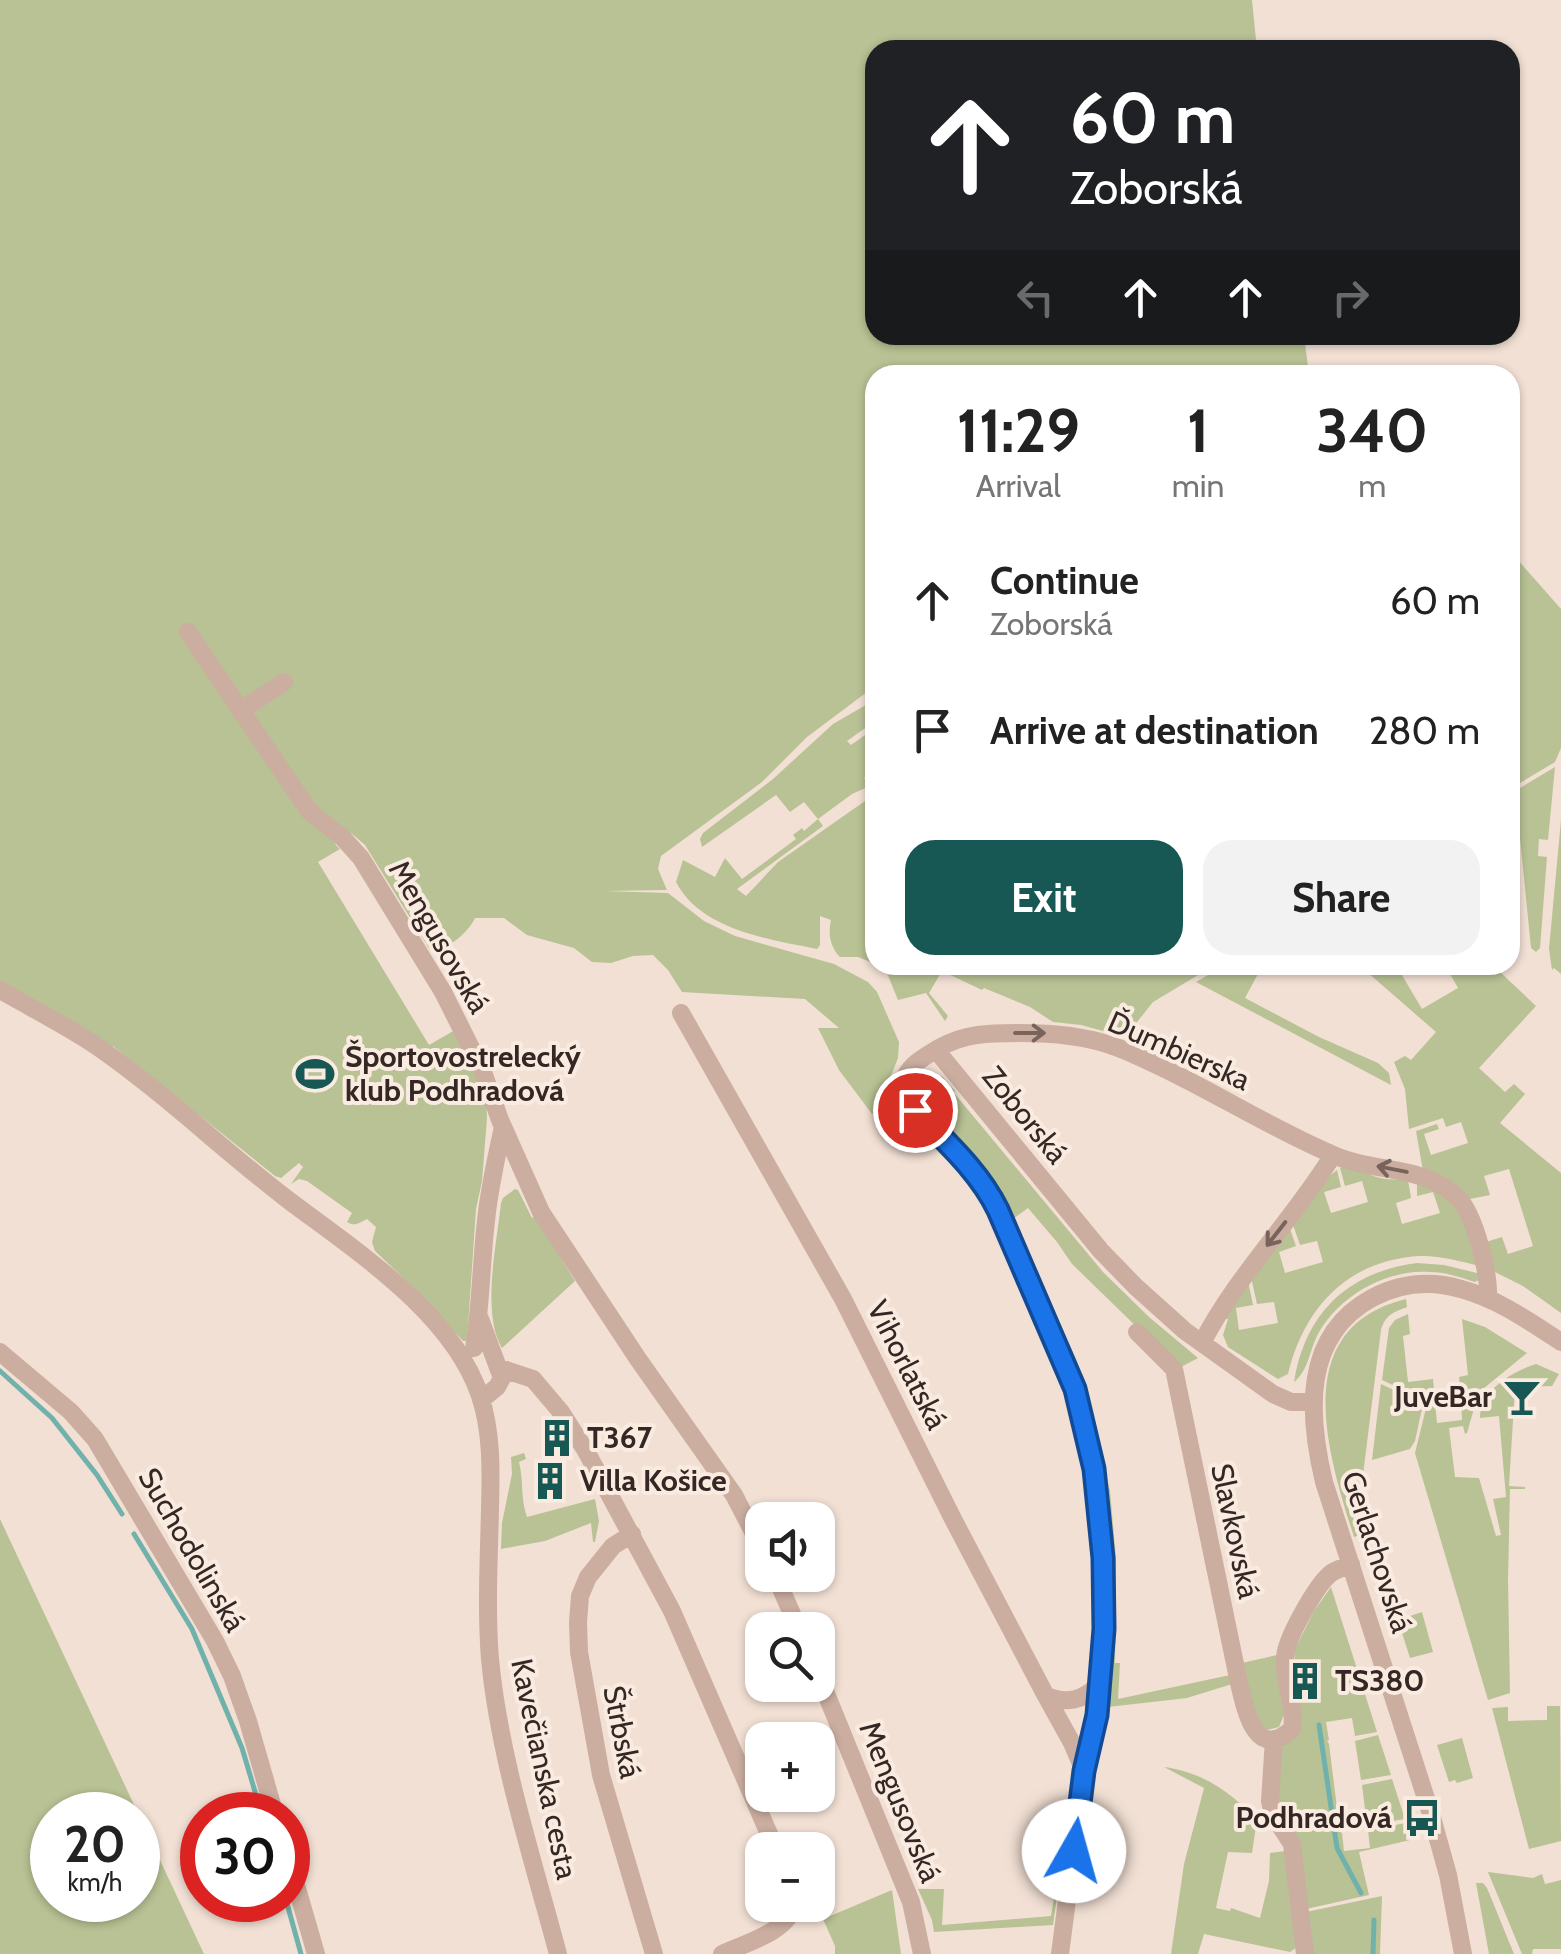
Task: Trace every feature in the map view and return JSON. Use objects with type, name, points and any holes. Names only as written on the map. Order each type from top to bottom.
[{"type":"street","name":"Mengusovská","points":[[188,632],[308,811],[343,838],[361,858],[443,992],[484,1072],[503,1127],[541,1212],[745,1516]]},
{"type":"street","points":[[240,711],[284,682]]},
{"type":"street","points":[[0,990],[99,1048],[373,1263],[432,1318],[475,1351],[500,1368],[533,1379],[578,1438],[632,1534],[697,1663],[768,1832]]},
{"type":"street","name":"Vihorlatská","points":[[681,1013],[843,1298],[1084,1771]]},
{"type":"street","name":"Ďumbierska","points":[[936,1050],[963,1036],[1003,1032],[1046,1033],[1109,1044],[1333,1155],[1440,1184],[1458,1198],[1470,1216],[1486,1272],[1488,1297]]},
{"type":"street","points":[[936,1050],[907,1072],[903,1084],[906,1097],[992,1199],[1075,1389],[1094,1469],[1104,1629],[1097,1715],[1084,1771],[1060,1954]]},
{"type":"street","name":"Zoborská","points":[[936,1050],[1102,1251],[1166,1315],[1282,1398],[1314,1402]]},
{"type":"street","points":[[475,1351],[489,1196],[503,1127]]},
{"type":"street","points":[[1202,1343],[1333,1155]]},
{"type":"street","points":[[489,1196],[508,1178],[527,1179]]},
{"type":"street","name":"Gerlachovská","points":[[1463,1954],[1431,1814],[1324,1482],[1316,1448],[1314,1402],[1316,1376],[1325,1346],[1341,1323],[1362,1304],[1390,1290],[1418,1284],[1457,1288],[1488,1297]]},
{"type":"street","points":[[1488,1297],[1561,1342]]},
{"type":"street","name":"Slavkovská","points":[[1137,1332],[1174,1369],[1249,1722],[1264,1738],[1274,1739],[1288,1733],[1293,1724],[1284,1663],[1302,1614],[1330,1574],[1351,1564]]},
{"type":"street","name":"Kavečianska cesta","points":[[475,1351],[491,1472],[489,1621],[494,1692],[558,1954]]},
{"type":"street","name":"Suchodolinská","points":[[0,1352],[71,1412],[95,1439],[215,1641],[248,1721],[268,1792]]},
{"type":"street","points":[[483,1407],[502,1378],[500,1368]]},
{"type":"street","points":[[497,1388],[533,1379]]},
{"type":"street","name":"Štrbská","points":[[632,1534],[613,1546],[588,1576],[580,1596],[579,1652],[601,1775],[654,1954]]},
{"type":"street","points":[[1046,1696],[1074,1700],[1086,1696],[1099,1684]]},
{"type":"street","name":"Mengusovská","points":[[829,1702],[911,1902],[922,1954]]},
{"type":"street","name":"Slavkovská","points":[[1274,1739],[1270,1801],[1292,1844],[1306,1954]]},
{"type":"street","points":[[307,1922],[316,1954]]},
{"type":"street","points":[[722,1954],[786,1922]]},
{"type":"green space","points":[[0,0],[1252,0],[1256,40],[865,40],[865,345],[1305,345],[1308,365],[865,365],[865,694],[807,737],[762,782],[661,856],[658,869],[667,890],[604,891],[668,893],[704,921],[735,936],[834,964],[868,982],[877,992],[899,1042],[898,1058],[889,1081],[893,1097],[928,1139],[900,1131],[878,1111],[872,1114],[839,1070],[818,1028],[839,1028],[805,999],[682,992],[653,955],[611,963],[592,962],[574,948],[527,935],[504,918],[475,918],[457,940],[430,950],[365,845],[351,833],[335,844],[340,849],[318,862],[429,1045],[455,1030],[486,1100],[467,1341],[463,1341],[375,1251],[372,1242],[376,1227],[367,1219],[355,1224],[347,1222],[352,1213],[307,1181],[299,1179],[291,1184],[303,1167],[299,1163],[281,1178],[275,1176],[113,1046],[107,1052],[0,990]]},
{"type":"green space","points":[[1520,562],[1561,609],[1561,748],[1555,762],[1520,783]]},
{"type":"green space","points":[[865,705],[865,728],[847,741],[851,745],[865,735],[865,788],[818,819],[804,802],[790,812],[776,795],[702,847],[703,833],[773,779],[833,724]]},
{"type":"green space","points":[[1555,767],[1548,840],[1539,839],[1538,856],[1547,857],[1540,948],[1536,952],[1531,948],[1520,838],[1520,788]]},
{"type":"green space","points":[[865,801],[865,960],[840,957],[831,940],[831,920],[820,916],[817,949],[778,941],[719,922],[687,898],[676,882],[683,860],[715,877],[725,858],[742,879],[796,839],[793,835],[802,828],[804,831],[818,819],[823,826],[737,889],[746,896],[778,862]]},
{"type":"green space","points":[[1561,820],[1561,974],[1552,970],[1549,949]]},
{"type":"green space","points":[[888,975],[940,975],[929,993],[948,1016],[945,1021],[926,993],[898,1000]]},
{"type":"green space","points":[[950,975],[1198,975],[1153,1002],[1125,1037],[1053,1022],[1030,1007]]},
{"type":"green space","points":[[1208,975],[1257,975],[1245,998],[1378,1063],[1389,1073],[1391,1085],[1196,982]]},
{"type":"green space","points":[[1370,975],[1402,975],[1422,1009],[1458,988],[1451,975],[1503,975],[1536,1006],[1479,1068],[1505,1092],[1514,1084],[1525,1094],[1500,1123],[1561,1173],[1561,1313],[1495,1272],[1486,1242],[1502,1237],[1508,1254],[1533,1246],[1509,1169],[1484,1176],[1490,1195],[1470,1199],[1460,1189],[1423,1171],[1416,1131],[1437,1124],[1439,1129],[1424,1134],[1431,1155],[1468,1143],[1461,1122],[1446,1127],[1443,1118],[1409,1129],[1405,1089],[1394,1062],[1405,1056],[1411,1060],[1436,1032]]},
{"type":"green space","points":[[931,1074],[943,1077],[1103,1272],[1198,1358],[1179,1368],[1072,1264],[1028,1208],[1013,1219],[1076,1359],[1095,1424],[1075,1359],[999,1190],[974,1156],[920,1100],[918,1084]]},
{"type":"green space","points":[[1361,1167],[1376,1177],[1408,1180],[1411,1198],[1396,1203],[1402,1224],[1440,1213],[1433,1192],[1417,1196],[1417,1182],[1430,1186],[1460,1209],[1480,1266],[1418,1256],[1370,1267],[1350,1278],[1317,1309],[1295,1350],[1288,1374],[1278,1379],[1228,1347],[1223,1335],[1228,1319],[1223,1319],[1248,1281],[1253,1305],[1236,1308],[1239,1330],[1278,1323],[1274,1302],[1257,1304],[1251,1277],[1289,1226],[1296,1246],[1279,1252],[1285,1273],[1323,1262],[1317,1241],[1300,1245],[1292,1222],[1337,1170],[1341,1187],[1324,1192],[1331,1213],[1368,1202],[1362,1181],[1345,1186],[1340,1168]]},
{"type":"green space","points":[[515,1189],[575,1281],[502,1348],[492,1316],[492,1277],[501,1203]]},
{"type":"green space","points":[[1417,1263],[1481,1274],[1475,1282],[1441,1273],[1413,1272],[1365,1288],[1327,1320],[1303,1372],[1294,1382],[1308,1336],[1334,1300],[1370,1276]]},
{"type":"green space","points":[[1406,1299],[1407,1307],[1388,1317],[1381,1330],[1360,1499],[1363,1534],[1354,1537],[1328,1433],[1326,1398],[1330,1365],[1344,1337],[1369,1314]]},
{"type":"green space","points":[[1408,1314],[1410,1334],[1403,1336],[1408,1382],[1433,1379],[1435,1399],[1424,1400],[1382,1380],[1389,1328]]},
{"type":"green space","points":[[1462,1319],[1485,1327],[1527,1353],[1478,1393],[1461,1396],[1459,1377],[1468,1375]]},
{"type":"green space","points":[[1536,1364],[1559,1374],[1552,1386],[1515,1387],[1509,1486],[1525,1489],[1510,1489],[1510,1693],[1488,1700],[1415,1453],[1427,1404],[1435,1403],[1437,1423],[1462,1420],[1461,1401],[1477,1398],[1467,1433],[1463,1426],[1449,1428],[1455,1477],[1479,1478],[1496,1536],[1501,1535],[1493,1499],[1506,1497],[1499,1416],[1480,1418],[1481,1408],[1499,1384]]},
{"type":"green space","points":[[1381,1384],[1423,1404],[1410,1449],[1372,1460]]},
{"type":"green space","points":[[524,1453],[526,1459],[519,1462],[527,1517],[595,1499],[599,1521],[595,1542],[591,1523],[545,1541],[501,1549],[511,1457]]},
{"type":"green space","points":[[1102,1458],[1110,1491],[1116,1559],[1118,1699],[1230,1675],[1232,1684],[1187,1698],[1108,1707],[1113,1582]]},
{"type":"green space","points":[[0,1519],[128,1792],[30,1792],[30,1922],[160,1922],[160,1860],[180,1903],[180,1922],[189,1922],[204,1954],[0,1954]]},
{"type":"green space","points":[[1331,1587],[1377,1732],[1355,1736],[1352,1718],[1326,1722],[1344,1851],[1370,1848],[1368,1830],[1406,1823],[1410,1840],[1359,1852],[1369,1895],[1306,1909],[1277,1794],[1278,1761],[1296,1685],[1294,1651]]},
{"type":"green space","points":[[1422,1612],[1433,1652],[1410,1658],[1398,1620]]},
{"type":"green space","points":[[1277,1655],[1284,1715],[1279,1727],[1267,1730],[1257,1721],[1242,1663]]},
{"type":"green space","points":[[1547,1706],[1560,1706],[1561,1841],[1529,1849],[1492,1708],[1508,1707],[1508,1721],[1547,1720]]},
{"type":"green space","points":[[1378,1735],[1391,1775],[1361,1780],[1355,1741]]},
{"type":"green space","points":[[1462,1738],[1473,1778],[1449,1782],[1437,1745]]},
{"type":"green space","points":[[1164,1767],[1192,1774],[1218,1787],[1260,1827],[1256,1826],[1252,1853],[1228,1852],[1216,1908],[1231,1908],[1260,1918],[1269,1881],[1270,1853],[1286,1851],[1300,1945],[1290,1952],[1204,1934],[1198,1954],[1171,1954],[1184,1864],[1204,1788]]},
{"type":"green space","points":[[1392,1779],[1405,1819],[1367,1825],[1362,1785]]},
{"type":"green space","points":[[1062,1847],[1053,1925],[934,1932],[918,1889],[944,1889],[942,1925],[1051,1916]]},
{"type":"green space","points":[[1488,1872],[1533,1878],[1542,1874],[1545,1884],[1561,1880],[1561,1949],[1533,1949],[1532,1954],[1522,1954]]},
{"type":"green space","points":[[1476,1883],[1487,1888],[1514,1954],[1489,1954]]},
{"type":"green space","points":[[892,1890],[901,1954],[835,1954],[824,1922],[835,1922],[835,1914]]},
{"type":"green space","points":[[1382,1896],[1380,1954],[1311,1954],[1306,1912]]},
{"type":"waterway","points":[[0,1371],[52,1418],[122,1514]]},
{"type":"waterway","points":[[134,1534],[192,1629],[242,1748],[255,1792]]},
{"type":"waterway","points":[[1319,1725],[1337,1848],[1361,1893]]},
{"type":"waterway","points":[[1373,1954],[1374,1920]]},
{"type":"waterway","points":[[292,1922],[301,1954]]},
{"type":"place","name":"Športovostrelecký klub Podhradová","points":[[315,1074]]},
{"type":"place","name":"JuveBar","points":[[1522,1397]]},
{"type":"place","name":"T367","points":[[557,1438]]},
{"type":"place","name":"Villa Košice","points":[[550,1481]]},
{"type":"place","name":"TS380","points":[[1305,1681]]},
{"type":"place","name":"Podhradová","points":[[1422,1818]]},
{"type":"route","points":[[915,1110],[986,1188],[998,1210],[1075,1389],[1094,1469],[1103,1558],[1104,1629],[1097,1715],[1084,1771],[1074,1851]]}]
